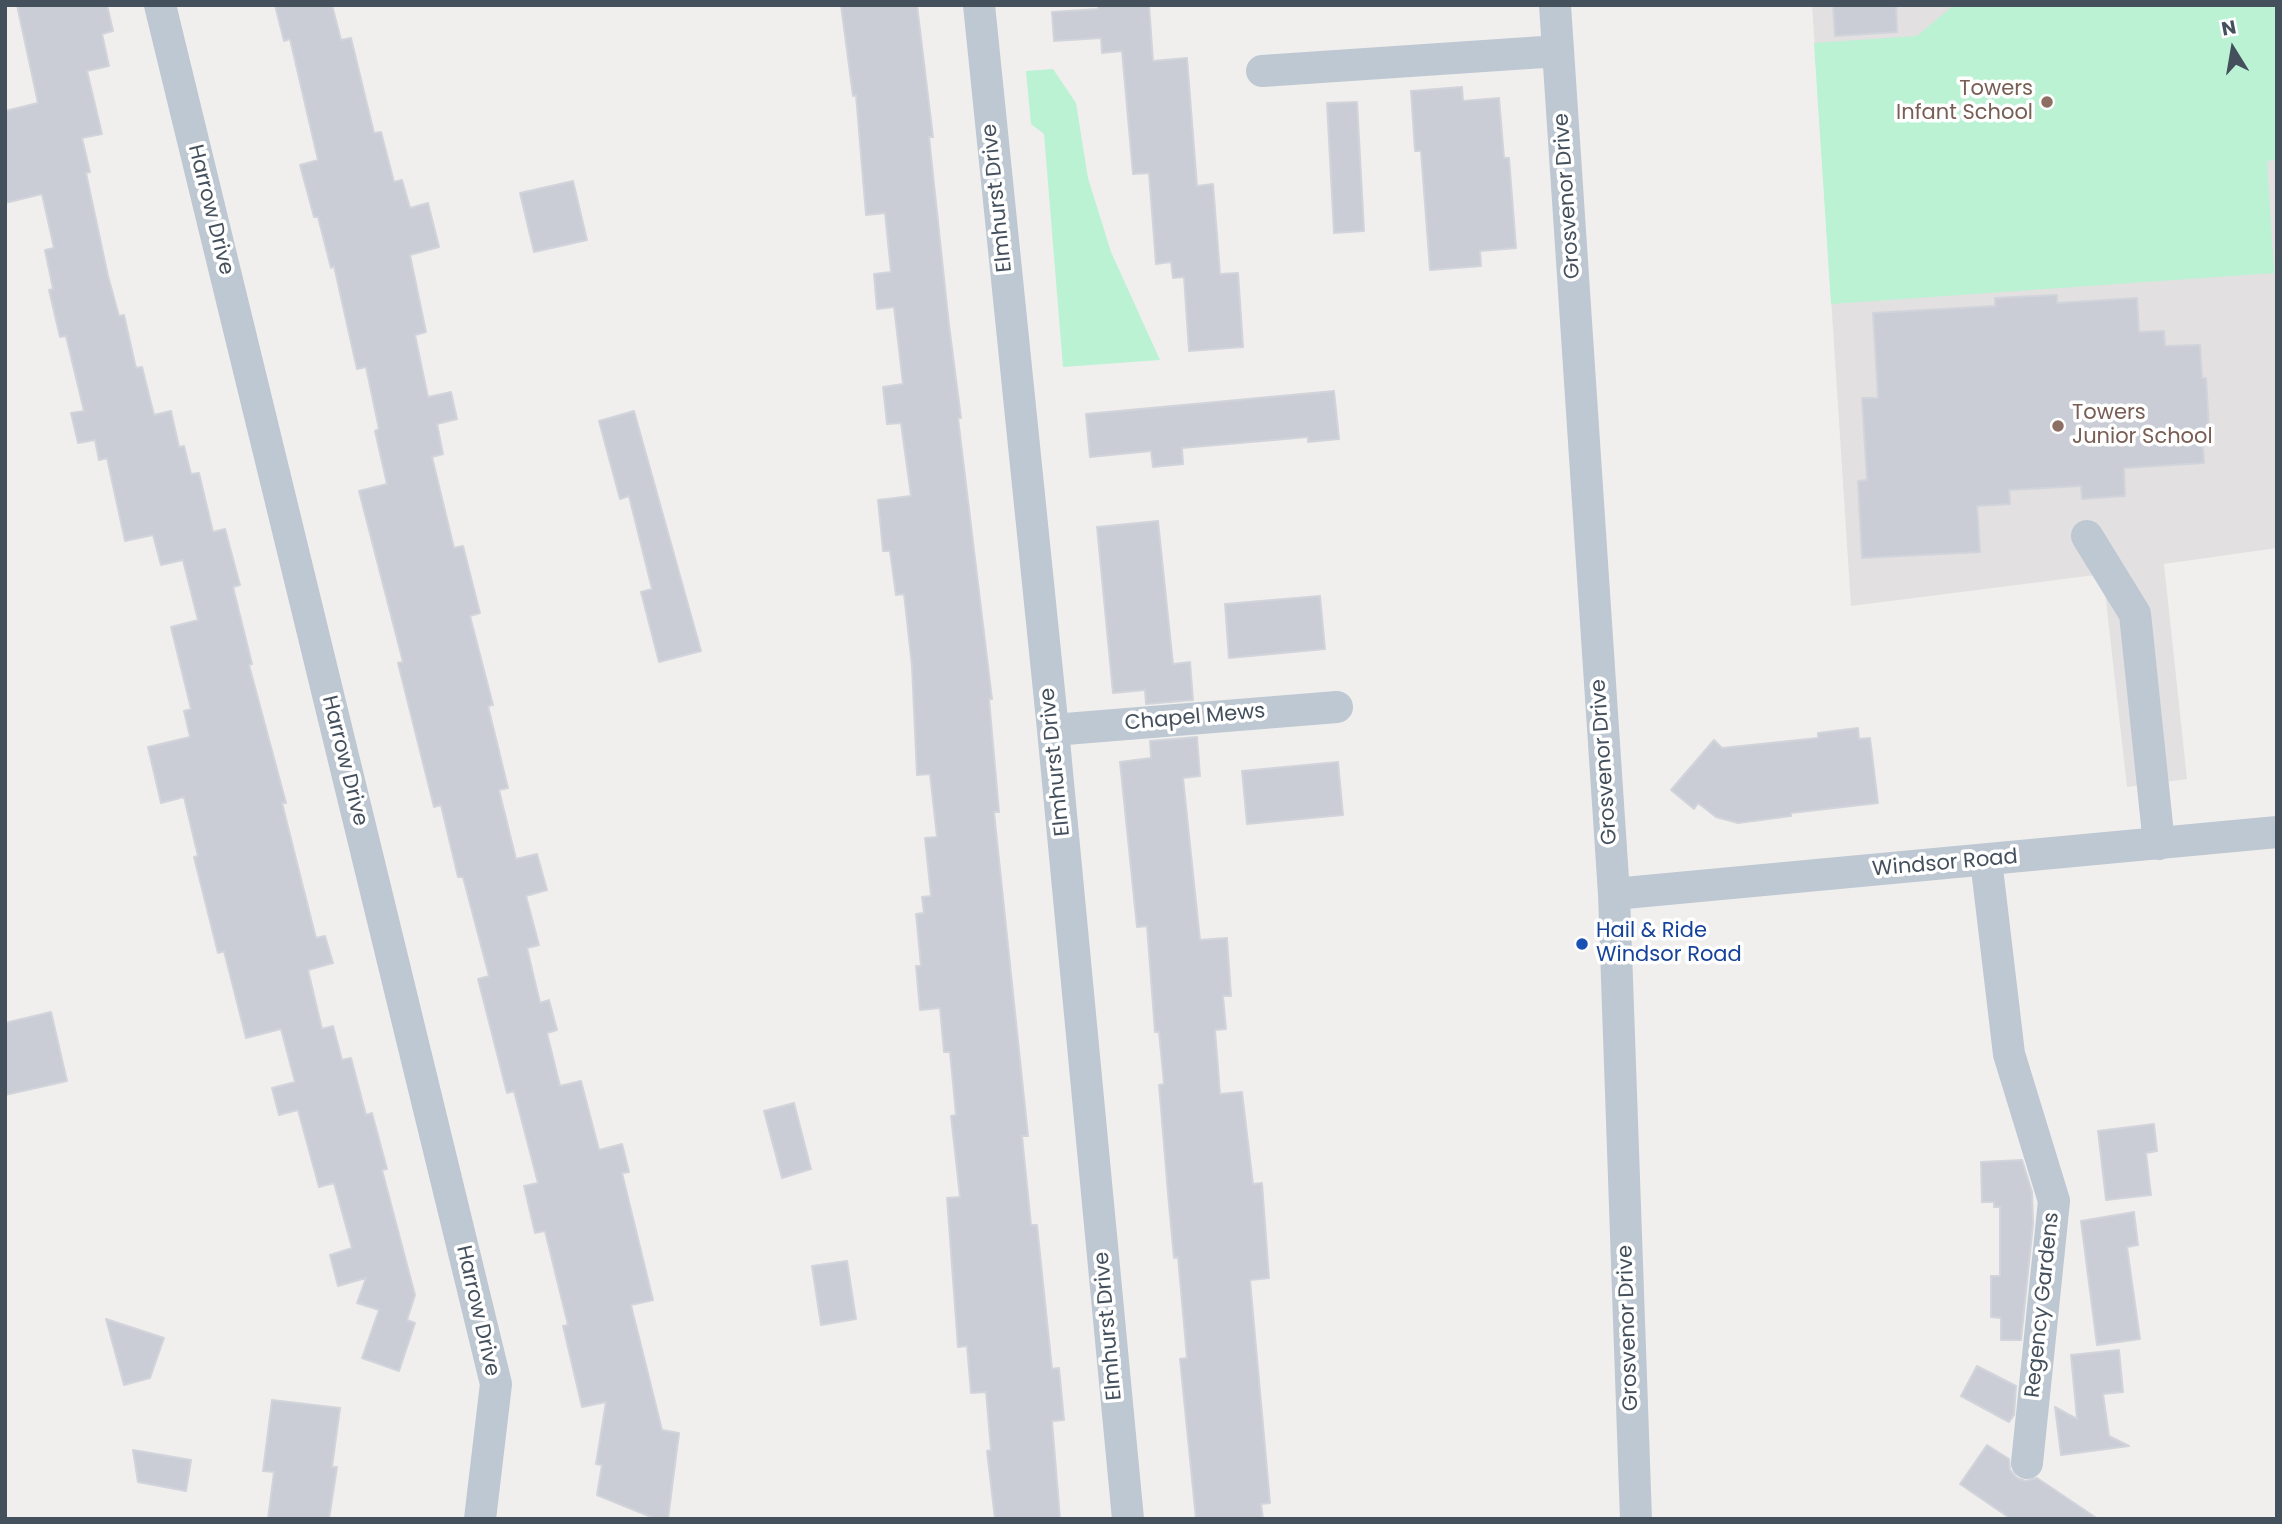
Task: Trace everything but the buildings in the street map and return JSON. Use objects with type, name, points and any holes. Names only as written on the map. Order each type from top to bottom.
[{"type":"street","name":"Harrow Drive","points":[[160,5],[496,1384],[480,1519]]},
{"type":"street","name":"Elmhurst Drive","points":[[979,5],[1053,730],[1128,1519]]},
{"type":"street","name":"Grosvenor Drive","points":[[1555,5],[1614,894],[1636,1519]]},
{"type":"street","points":[[1262,71],[1558,51]]},
{"type":"street","points":[[2087,536],[2135,614],[2159,844]]},
{"type":"street","name":"Chapel Mews","points":[[1053,730],[1337,706]]},
{"type":"street","name":"Windsor Road","points":[[1614,894],[2277,832]]},
{"type":"street","name":"Regency Gardens","points":[[1986,860],[2009,1054],[2054,1201],[2027,1463]]},
{"type":"shaded area","name":"Towers Junior School","points":[[1812,5],[2277,5],[2277,548],[2164,564],[2187,779],[2127,787],[2103,574],[1851,606]]},
{"type":"green space","name":"Towers Infant School","points":[[1954,5],[2277,5],[2277,160],[2267,161],[2274,273],[1831,304],[1814,43],[1917,36]]},
{"type":"green space","points":[[1053,69],[1076,103],[1088,178],[1111,252],[1160,360],[1063,367],[1044,134],[1031,124],[1026,71]]},
{"type":"place","name":"Towers Infant School","points":[[2047,102]]},
{"type":"place","name":"Towers Junior School","points":[[2058,426]]},
{"type":"place","name":"Hail & Ride Windsor Road","points":[[1582,944]]}]
